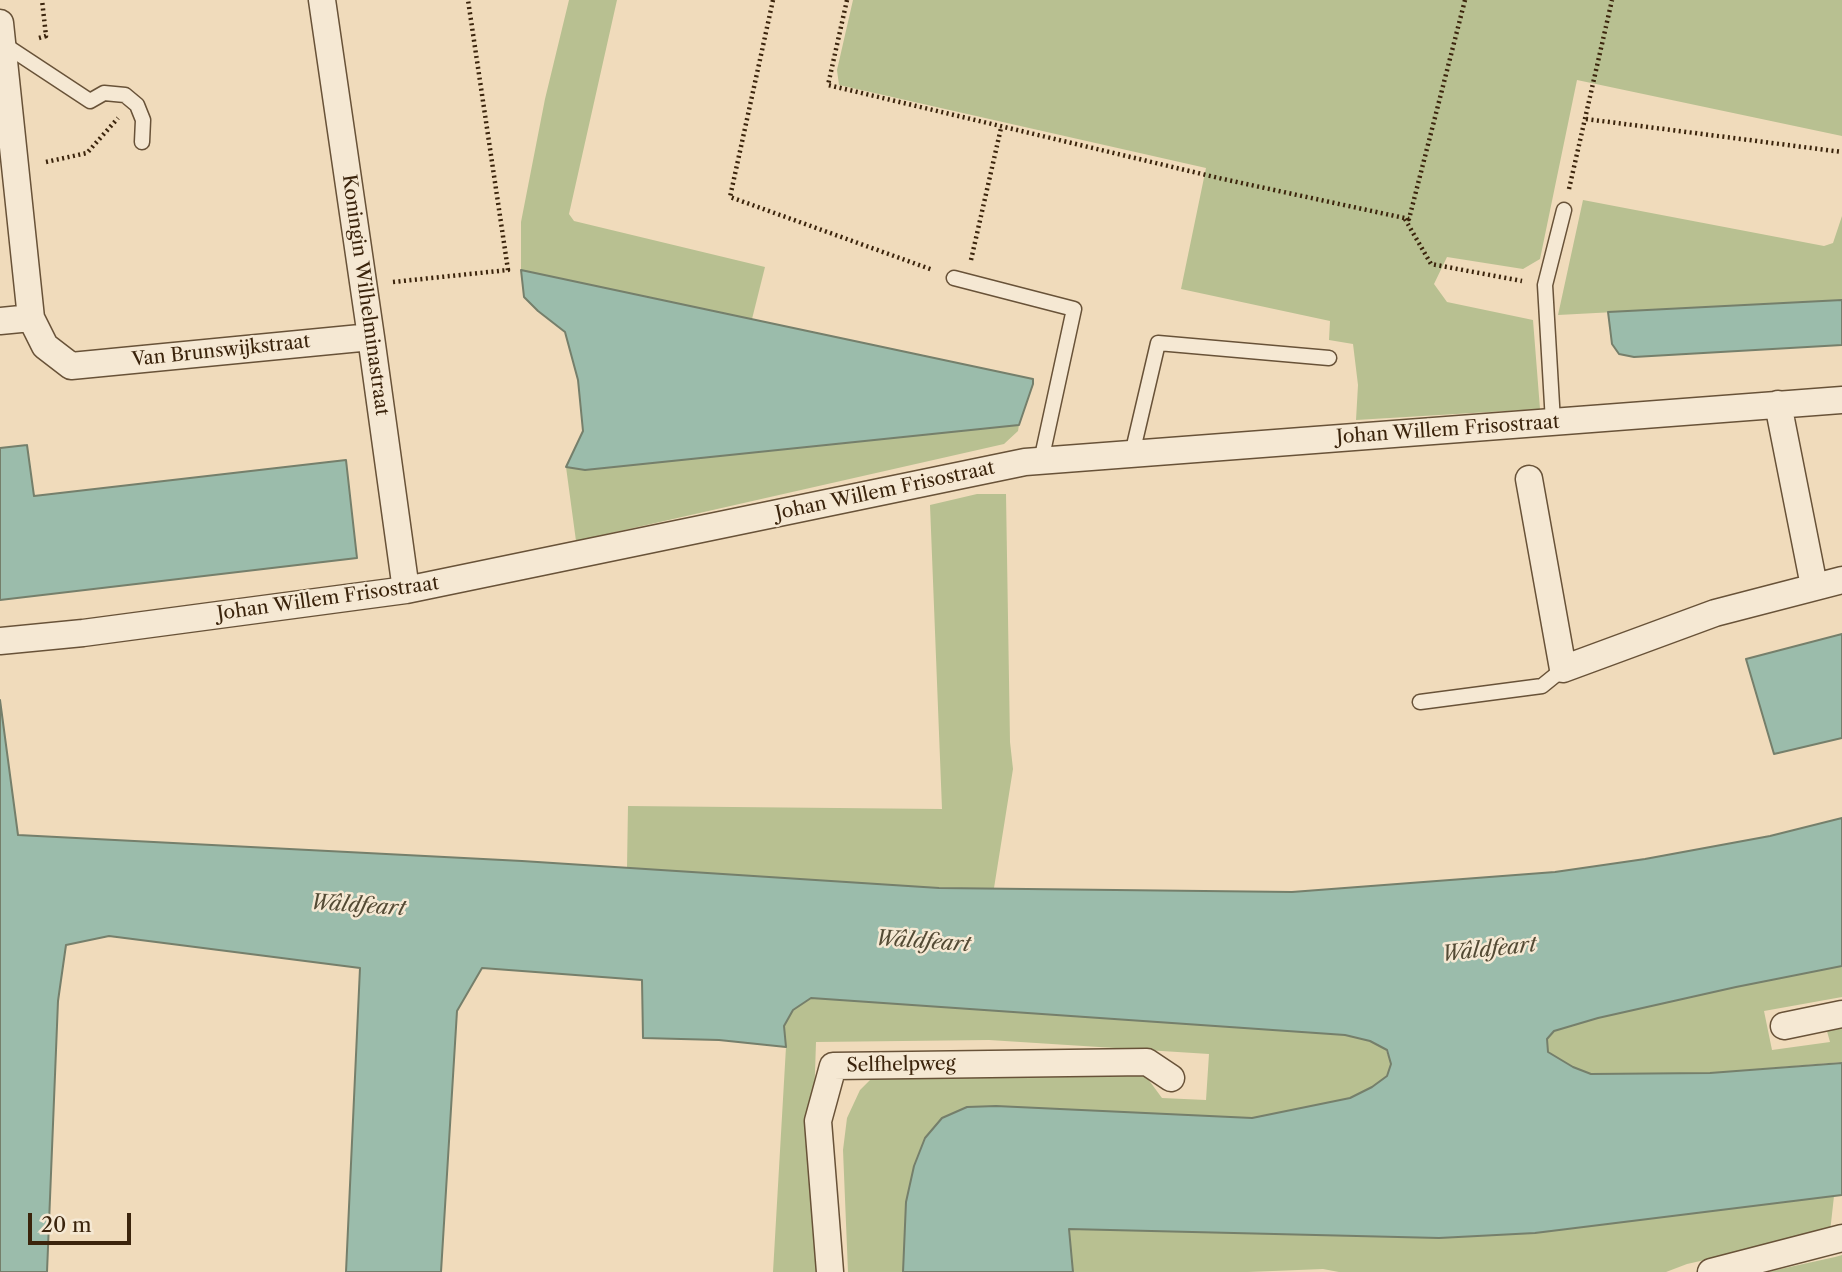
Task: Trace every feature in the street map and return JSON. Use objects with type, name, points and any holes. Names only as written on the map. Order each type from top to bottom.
[{"type":"street","name":"Koningin Wilhelminastraat","points":[[322,0],[405,590]]},
{"type":"street","points":[[0,321],[31,318],[1,33]]},
{"type":"street","name":"Van Brunswijkstraat","points":[[31,318],[45,346],[71,366],[371,337]]},
{"type":"street","name":"Johan Willem Frisostraat","points":[[0,641],[83,633],[405,590],[1025,462],[1842,400]]},
{"type":"street","points":[[1778,404],[1814,586]]},
{"type":"street","points":[[1529,479],[1563,669],[1715,613],[1842,580]]},
{"type":"street","points":[[1784,1026],[1842,1014]]},
{"type":"street","name":"Selfhelpweg","points":[[830,1272],[818,1121],[833,1066],[1147,1062],[1171,1078]]},
{"type":"street","points":[[1711,1272],[1842,1238]]},
{"type":"lane","points":[[1,33],[90,101],[104,93],[125,95],[137,105],[143,120],[142,142]]},
{"type":"lane","points":[[1553,422],[1545,285],[1564,210]]},
{"type":"lane","points":[[960,279],[1074,309],[1041,461]]},
{"type":"lane","points":[[1132,454],[1158,342],[1329,358]]},
{"type":"lane","points":[[1420,702],[1542,686],[1563,669]]},
{"type":"path","points":[[364,285],[508,270],[468,0]]},
{"type":"path","points":[[773,0],[730,197],[960,279],[1001,128]]},
{"type":"path","points":[[847,0],[828,85],[1001,128],[1409,219],[1465,0]]},
{"type":"path","points":[[1564,210],[1612,0]]},
{"type":"path","points":[[16,169],[87,153],[132,101]]},
{"type":"path","points":[[1586,119],[1842,152]]},
{"type":"path","points":[[1405,218],[1431,264],[1545,285]]},
{"type":"shaded area","points":[[569,0],[617,0],[569,214],[574,221],[765,267],[752,319],[521,270],[521,222],[545,99]]},
{"type":"shaded area","points":[[853,0],[1842,0],[1842,136],[1577,80],[1540,259],[1523,269],[1447,257],[1434,284],[1447,302],[1533,320],[1540,409],[1356,420],[1358,385],[1353,344],[1329,340],[1330,321],[1181,289],[1206,168],[839,85],[837,70]]},
{"type":"shaded area","points":[[1583,200],[1824,246],[1833,243],[1842,216],[1842,300],[1558,315]]},
{"type":"shaded area","points":[[1019,425],[1018,431],[1004,444],[576,541],[566,467],[586,470]]},
{"type":"shaded area","points":[[977,494],[1006,494],[1010,742],[1013,769],[994,888],[939,888],[627,868],[628,806],[942,809],[930,505]]},
{"type":"shaded area","points":[[1842,966],[1842,997],[1764,1011],[1772,1050],[1830,1042],[1825,1024],[1842,1022],[1842,1062],[1710,1073],[1591,1074],[1548,1052],[1547,1039],[1554,1031],[1598,1018]]},
{"type":"shaded area","points":[[810,998],[1345,1035],[1370,1041],[1386,1050],[1391,1064],[1387,1076],[1350,1098],[1252,1118],[996,1106],[967,1107],[942,1119],[925,1138],[914,1166],[906,1202],[903,1272],[848,1272],[843,1150],[847,1118],[860,1090],[875,1075],[893,1068],[1145,1075],[1162,1098],[1206,1100],[1209,1054],[989,1040],[816,1042],[814,1103],[825,1272],[773,1272],[786,1047],[784,1027],[793,1010]]},
{"type":"shaded area","points":[[1834,1196],[1830,1232],[1687,1264],[1666,1272],[1339,1272],[1323,1269],[1073,1272],[1069,1229],[1439,1238],[1535,1233]]},
{"type":"shaded area","points":[[1842,1255],[1842,1272],[1767,1272],[1835,1257]]},
{"type":"water","points":[[521,270],[1033,379],[1033,384],[1019,425],[585,470],[566,467],[583,431],[578,380],[565,332],[524,297]]},
{"type":"water","points":[[1842,300],[1842,345],[1634,357],[1619,354],[1612,344],[1608,312]]},
{"type":"water","points":[[27,445],[34,496],[346,460],[357,558],[0,600],[0,448]]},
{"type":"water","points":[[1842,634],[1842,738],[1774,754],[1746,659]]},
{"type":"water","name":"Wâldfeart","points":[[0,700],[18,835],[522,861],[939,888],[1292,892],[1555,872],[1770,836],[1842,818],[1842,966],[1598,1018],[1554,1031],[1547,1039],[1548,1052],[1591,1074],[1710,1073],[1842,1063],[1842,1195],[1535,1233],[1439,1238],[1069,1229],[1073,1272],[903,1272],[906,1202],[914,1166],[925,1138],[942,1118],[967,1107],[996,1106],[1252,1118],[1350,1098],[1372,1087],[1387,1076],[1391,1064],[1387,1050],[1370,1041],[1345,1035],[811,998],[793,1010],[784,1026],[786,1047],[719,1040],[643,1038],[642,980],[482,968],[457,1011],[441,1272],[346,1272],[360,968],[109,936],[66,945],[58,1001],[47,1272],[0,1272]]}]
